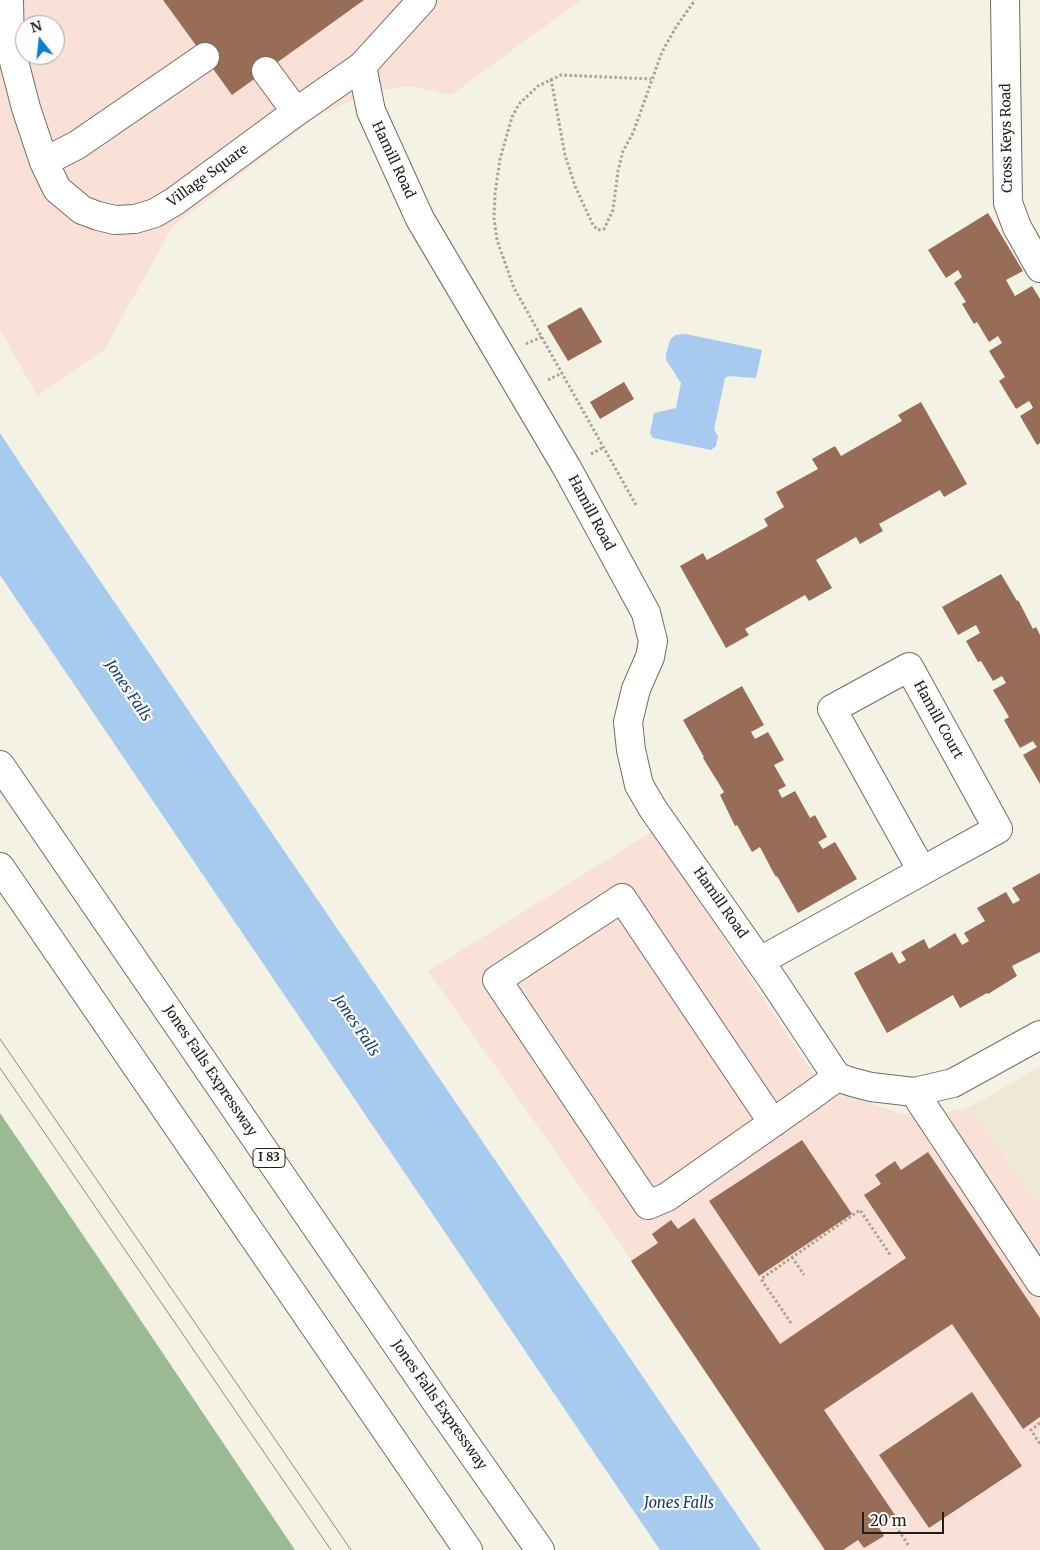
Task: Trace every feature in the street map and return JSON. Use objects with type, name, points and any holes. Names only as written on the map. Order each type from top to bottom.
[{"type":"main road","name":"Village Square","points":[[9,0],[10,46],[26,108],[44,162],[57,189],[82,210],[115,220],[135,219],[155,213],[175,201],[362,66],[422,0]]},
{"type":"main road","name":"Cross Keys Road","points":[[1005,0],[1008,203],[1017,227],[1040,268]]},
{"type":"main road","points":[[44,162],[77,145],[205,57]]},
{"type":"main road","name":"Hamill Road","points":[[362,66],[371,111],[420,219],[567,468],[646,613],[652,641],[650,657],[636,689],[628,722],[631,750],[639,785],[653,809],[760,961],[837,1076]]},
{"type":"main road","points":[[266,71],[296,112]]},
{"type":"main road","name":"Hamill Court","points":[[909,667],[998,829],[922,871],[832,709],[909,667]]},
{"type":"main road","name":"Jones Falls Expressway","points":[[0,765],[540,1550]]},
{"type":"main road","points":[[0,867],[468,1550]]},
{"type":"main road","points":[[760,961],[922,871]]},
{"type":"main road","points":[[773,1123],[622,898],[497,980],[648,1206],[666,1197],[773,1123],[837,1076],[871,1087],[914,1092],[953,1083],[1040,1035]]},
{"type":"main road","points":[[914,1092],[1040,1282]]},
{"type":"path","points":[[551,79],[565,155],[585,210],[598,230],[604,229],[612,210],[623,150],[633,133],[651,79],[662,52],[676,27],[696,0]]},
{"type":"path","points":[[636,505],[514,288],[497,240],[494,218],[500,159],[512,117],[528,94],[538,86],[561,75],[651,79]]},
{"type":"path","points":[[524,344],[542,337]]},
{"type":"path","points":[[791,1323],[761,1279],[860,1210],[891,1256]]},
{"type":"path","points":[[792,1257],[804,1275]]},
{"type":"path","points":[[1040,1423],[1030,1430],[1040,1444]]},
{"type":"path","points":[[893,1522],[909,1546]]},
{"type":"shaded area","points":[[0,0],[581,0],[451,95],[410,86],[368,92],[315,118],[173,226],[104,350],[37,396],[0,329]]},
{"type":"shaded area","points":[[653,831],[816,1078],[856,1098],[902,1114],[943,1113],[970,1107],[1040,1208],[1040,1550],[823,1550],[624,1249],[428,971]]},
{"type":"shaded area","points":[[1040,1067],[1040,1208],[970,1107]]},
{"type":"green space","points":[[0,1113],[121,1291],[295,1550],[0,1550]]},
{"type":"water","points":[[686,334],[762,350],[756,378],[729,376],[725,378],[714,430],[718,436],[716,446],[711,450],[653,438],[650,433],[654,413],[676,408],[681,383],[666,360],[666,355],[670,340],[675,335]]},
{"type":"water","name":"Jones Falls","points":[[0,433],[761,1550],[660,1550],[0,575]]},
{"type":"building","points":[[163,0],[364,0],[232,95]]},
{"type":"building","points":[[988,213],[1023,271],[1006,280],[1015,296],[1032,286],[1040,299],[1040,443],[1037,445],[1020,416],[1033,408],[1031,404],[1029,401],[1016,409],[999,381],[1005,377],[989,351],[1002,343],[998,336],[989,342],[977,322],[974,324],[962,304],[966,302],[954,283],[962,277],[958,270],[946,278],[928,250]]},
{"type":"building","points":[[581,307],[602,342],[568,361],[547,326]]},
{"type":"building","points":[[624,382],[634,399],[600,419],[590,402]]},
{"type":"building","points":[[921,402],[967,484],[944,497],[940,490],[879,524],[883,531],[860,544],[856,537],[816,560],[832,588],[809,601],[805,595],[745,629],[749,635],[726,648],[680,566],[703,553],[707,560],[768,526],[764,519],[784,507],[776,492],[818,469],[812,459],[835,446],[841,456],[902,421],[898,415]]},
{"type":"building","points":[[1001,574],[1018,600],[1033,629],[1036,627],[1040,635],[1040,784],[1023,755],[1037,747],[1033,741],[1020,748],[1004,720],[1009,717],[993,690],[1006,683],[1002,676],[993,681],[981,661],[978,662],[966,641],[980,633],[976,625],[958,635],[942,607]]},
{"type":"building","points":[[742,686],[764,725],[751,732],[755,739],[768,732],[784,760],[774,765],[786,786],[778,790],[782,798],[795,791],[810,818],[815,815],[827,837],[818,842],[823,849],[835,842],[857,879],[798,913],[760,847],[752,852],[737,825],[735,826],[720,795],[724,792],[683,720]]},
{"type":"building","points":[[1040,873],[1040,952],[1012,966],[1017,976],[988,994],[960,1008],[953,995],[887,1033],[854,973],[892,952],[899,964],[906,960],[901,952],[924,939],[929,949],[955,933],[962,945],[969,941],[964,933],[985,921],[977,908],[1006,892],[1013,904],[1020,900],[1012,888]]},
{"type":"building","points":[[802,1140],[852,1214],[759,1276],[709,1201]]},
{"type":"building","points":[[928,1152],[1040,1318],[1040,1417],[1023,1429],[952,1324],[824,1410],[895,1515],[878,1526],[884,1536],[864,1548],[858,1540],[843,1550],[825,1550],[631,1261],[658,1243],[652,1234],[671,1220],[678,1229],[694,1218],[780,1344],[906,1258],[864,1195],[881,1184],[875,1175],[895,1161],[901,1170]]},
{"type":"building","points":[[972,1392],[1022,1466],[929,1528],[879,1455]]},
{"type":"tram line","points":[[0,1039],[351,1550]]},
{"type":"tram line","points":[[0,1068],[331,1550]]}]
